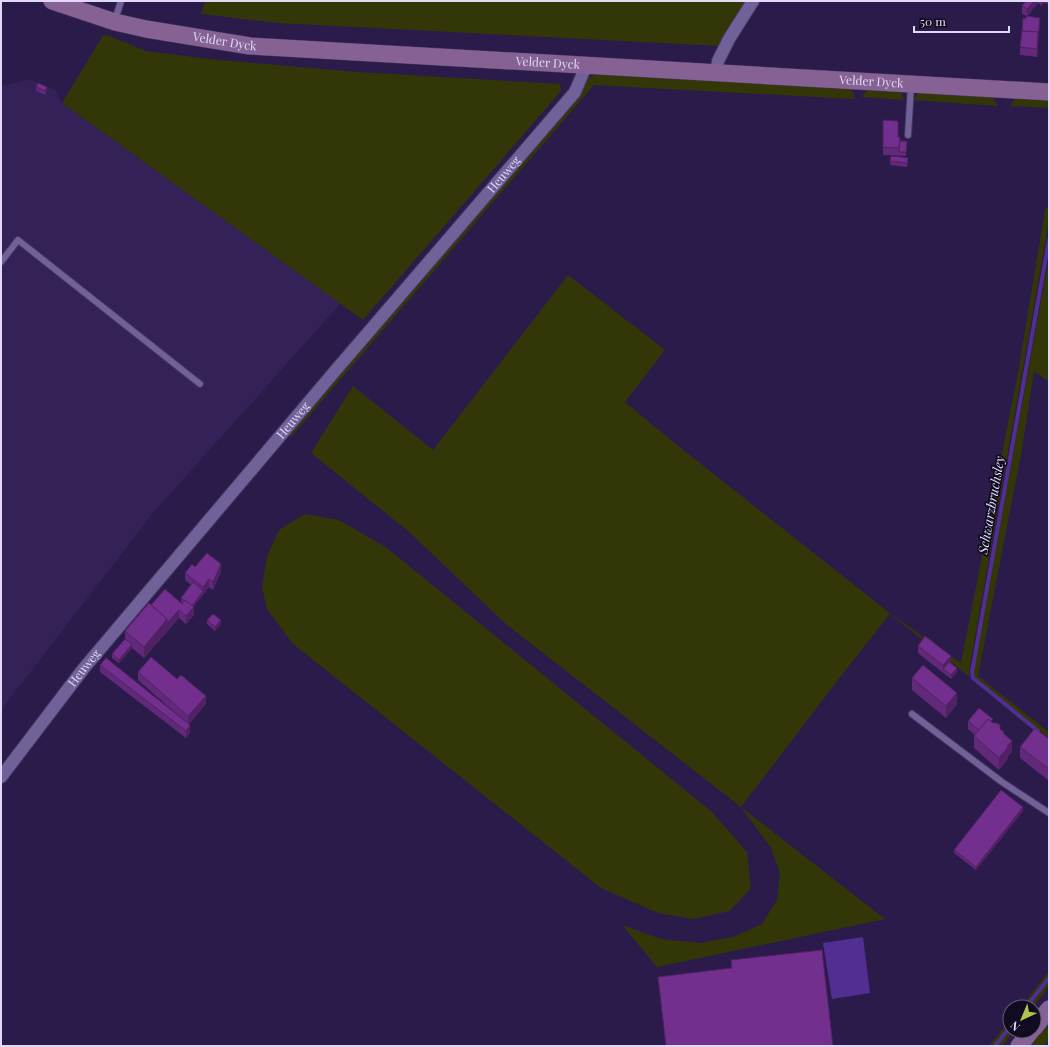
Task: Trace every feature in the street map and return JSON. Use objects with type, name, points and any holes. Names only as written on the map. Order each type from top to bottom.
[{"type":"main road","name":"Velder Dyck","points":[[52,1],[115,22],[146,29],[250,46],[1049,92]]},
{"type":"main road","points":[[1042,1018],[1049,1009]]},
{"type":"street","points":[[716,74],[718,61],[726,44],[753,1]]},
{"type":"street","name":"Heuweg","points":[[1,777],[84,668],[340,365],[575,92],[586,66]]},
{"type":"lane","points":[[115,22],[121,1]]},
{"type":"lane","points":[[908,134],[911,84]]},
{"type":"lane","points":[[1,262],[18,240],[200,384]]},
{"type":"lane","points":[[912,714],[1002,782],[1049,813]]},
{"type":"shaded area","points":[[30,79],[56,90],[62,103],[341,303],[153,513],[1,710],[1,86]]},
{"type":"shaded area","points":[[863,937],[870,993],[832,999],[823,943]]},
{"type":"green space","points":[[205,1],[748,1],[719,46],[278,23],[201,14]]},
{"type":"green space","points":[[104,34],[146,51],[209,59],[357,72],[560,84],[561,91],[363,320],[62,103]]},
{"type":"green space","points":[[595,74],[850,89],[854,93],[854,99],[594,85],[291,437],[289,435],[300,420],[589,78]]},
{"type":"green space","points":[[867,90],[901,92],[904,100],[862,97]]},
{"type":"green space","points":[[918,93],[992,97],[998,106],[913,100]]},
{"type":"green space","points":[[1016,98],[1049,100],[1049,108],[1010,106]]},
{"type":"green space","points":[[1049,205],[1049,221],[969,671],[970,677],[890,614],[741,807],[507,625],[408,531],[311,453],[353,386],[433,450],[568,275],[665,350],[625,402],[677,445],[891,614],[961,663],[1019,367],[1045,210]]},
{"type":"green space","points":[[1049,257],[1049,382],[1034,371],[1022,449],[978,676],[1049,732],[1049,738],[974,678],[973,673]]},
{"type":"green space","points":[[305,514],[339,520],[387,548],[712,812],[747,852],[751,888],[730,911],[693,919],[658,913],[601,888],[293,644],[267,609],[262,587],[267,556],[279,530]]},
{"type":"green space","points":[[741,807],[885,919],[657,967],[622,925],[661,939],[700,943],[733,937],[762,924],[777,900],[780,873],[771,848]]},
{"type":"green space","points":[[1049,971],[1049,986],[1039,999],[1027,999]]},
{"type":"green space","points":[[1049,1021],[1049,1040],[1044,1046],[1029,1046],[1035,1039],[1042,1039],[1042,1030]]},
{"type":"green space","points":[[1002,1030],[1002,1039],[1008,1039],[1002,1046],[989,1046]]},
{"type":"building","points":[[1026,1],[1034,1],[1027,9],[1022,6]]},
{"type":"building","points":[[1026,16],[1040,18],[1038,36],[1038,32],[1022,31],[1023,18],[1026,19]]},
{"type":"building","points":[[1022,31],[1038,32],[1037,49],[1020,47]]},
{"type":"building","points":[[38,83],[47,87],[45,91],[36,87]]},
{"type":"building","points":[[883,120],[898,121],[898,137],[900,137],[899,148],[883,147]]},
{"type":"building","points":[[900,141],[907,141],[906,152],[899,152]]},
{"type":"building","points":[[891,156],[908,158],[907,163],[890,161]]},
{"type":"building","points":[[207,553],[221,564],[213,582],[209,579],[203,587],[185,573],[192,564],[195,567]]},
{"type":"building","points":[[193,582],[203,591],[192,606],[181,598]]},
{"type":"building","points":[[165,589],[182,604],[185,600],[194,607],[186,616],[179,610],[167,623],[167,619],[151,605]]},
{"type":"building","points":[[149,603],[167,619],[144,647],[125,631]]},
{"type":"building","points":[[213,614],[221,620],[215,627],[207,620]]},
{"type":"building","points":[[925,636],[951,656],[943,665],[918,646]]},
{"type":"building","points":[[125,639],[132,644],[119,660],[112,654]]},
{"type":"building","points":[[151,657],[177,679],[181,675],[206,696],[188,716],[138,672]]},
{"type":"building","points":[[106,658],[190,725],[186,731],[100,665]]},
{"type":"building","points":[[949,662],[957,668],[951,675],[943,669]]},
{"type":"building","points":[[923,665],[957,693],[946,706],[912,678]]},
{"type":"building","points":[[979,708],[993,719],[991,721],[988,719],[979,730],[968,721]]},
{"type":"building","points":[[988,719],[993,723],[1000,725],[1000,729],[1004,732],[1003,733],[1012,741],[999,758],[974,736]]},
{"type":"building","points":[[1035,728],[1049,739],[1049,769],[1020,747]]},
{"type":"building","points":[[1001,790],[1023,807],[976,867],[954,850]]},
{"type":"building","points":[[822,950],[833,1046],[666,1046],[658,977],[732,968],[731,960]]},
{"type":"waterway","name":"Schwarzbruchsley","points":[[1038,731],[973,678],[972,672],[1049,240]]},
{"type":"waterway","name":"Schwarzbruchsley","points":[[1032,999],[1049,978]]},
{"type":"waterway","name":"Schwarzbruchsley","points":[[995,1046],[1002,1037]]}]
